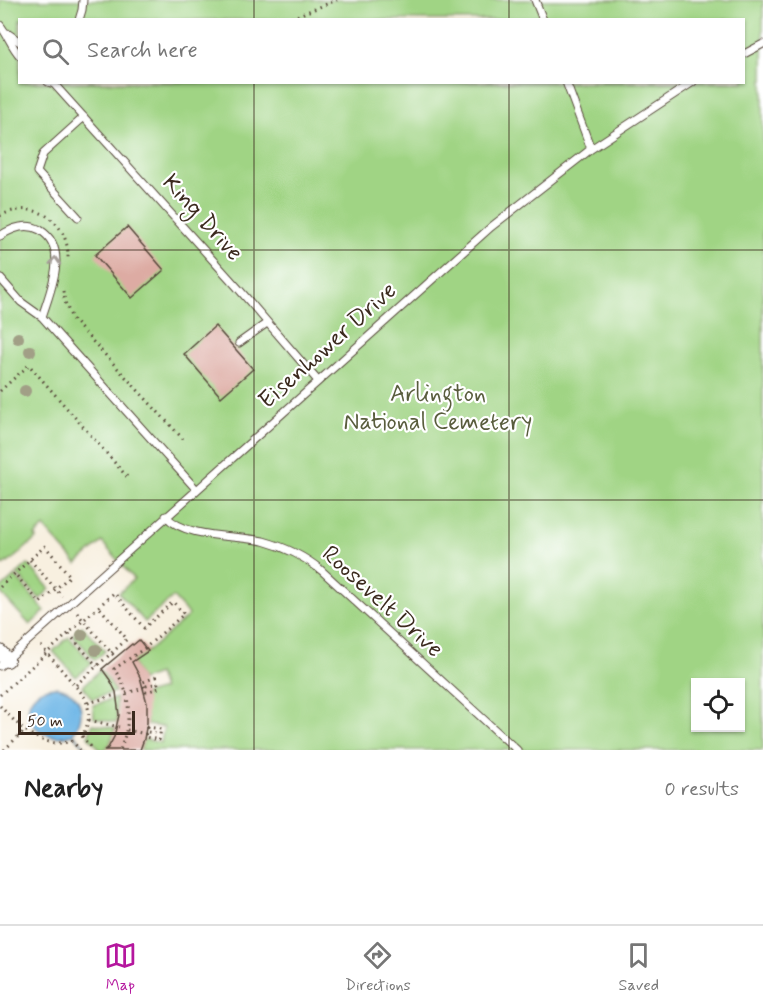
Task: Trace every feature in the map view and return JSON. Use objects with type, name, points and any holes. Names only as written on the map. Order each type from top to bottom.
[{"type":"lane","points":[[80,18],[83,0]]},
{"type":"lane","points":[[535,0],[542,18]]},
{"type":"lane","points":[[0,25],[18,41]]},
{"type":"lane","points":[[7,33],[11,46],[18,54]]},
{"type":"lane","points":[[745,53],[763,44]]},
{"type":"lane","name":"King Drive","points":[[53,84],[237,287],[318,381]]},
{"type":"lane","points":[[567,84],[591,149]]},
{"type":"lane","name":"Eisenhower Drive","points":[[2,659],[114,565],[196,489],[484,233],[591,149],[690,84]]},
{"type":"lane","points":[[78,217],[37,172],[43,154],[84,117]]},
{"type":"lane","points":[[0,236],[14,228],[27,226],[37,228],[51,240],[57,260],[42,317]]},
{"type":"lane","points":[[0,278],[21,302],[42,317],[196,489]]},
{"type":"lane","points":[[239,343],[267,324]]},
{"type":"lane","name":"Roosevelt Drive","points":[[166,516],[172,524],[188,531],[262,541],[303,557],[321,570],[517,750]]},
{"type":"path","points":[[291,18],[337,0]]},
{"type":"path","points":[[69,312],[72,319],[183,439]]},
{"type":"path","points":[[0,391],[29,365],[129,479]]},
{"type":"path","points":[[0,587],[45,546],[70,576],[40,603],[15,574]]},
{"type":"path","points":[[30,560],[62,596]]},
{"type":"path","points":[[0,695],[114,593],[144,627],[172,602],[184,614],[146,648],[114,669],[126,693],[129,709],[127,730],[120,750]]},
{"type":"path","points":[[76,685],[127,639],[99,607]]},
{"type":"path","points":[[77,613],[116,658]]},
{"type":"path","points":[[69,634],[97,666]]},
{"type":"path","points":[[41,646],[76,685],[88,704],[89,720],[82,736],[93,749]]},
{"type":"path","points":[[126,693],[158,683]]},
{"type":"path","points":[[88,704],[116,695]]},
{"type":"path","points":[[0,706],[24,732],[42,745],[57,746],[72,741],[80,750]]},
{"type":"path","points":[[89,720],[119,727]]},
{"type":"path","points":[[127,730],[160,735]]},
{"type":"path","points":[[2,749],[24,732]]},
{"type":"green space","name":"Arlington National Cemetery","points":[[0,0],[763,0],[763,750],[140,750],[144,739],[161,743],[164,727],[147,725],[145,694],[163,689],[158,674],[141,680],[132,662],[152,648],[189,615],[173,597],[145,622],[119,593],[134,579],[102,542],[77,564],[44,527],[35,536],[37,538],[3,565],[0,561]]},
{"type":"green space","points":[[28,564],[50,589],[40,599],[17,574]]},
{"type":"green space","points":[[15,576],[45,611],[30,625],[0,592],[0,589]]},
{"type":"green space","points":[[82,626],[105,651],[95,660],[73,635]]},
{"type":"green space","points":[[69,637],[92,663],[76,677],[53,651]]},
{"type":"green space","points":[[100,670],[115,692],[92,699],[83,686]]},
{"type":"green space","points":[[116,698],[117,723],[94,718],[93,705]]},
{"type":"green space","points":[[93,724],[115,728],[110,744],[104,750],[101,750],[88,736]]},
{"type":"water","points":[[55,687],[71,692],[76,697],[81,711],[78,726],[73,733],[88,750],[73,734],[57,737],[45,734],[35,727],[30,718],[29,707],[32,698],[41,691]]},
{"type":"building","points":[[127,227],[164,270],[132,298],[95,255]]},
{"type":"building","points":[[215,326],[253,369],[221,397],[184,354]]},
{"type":"building","points":[[139,640],[148,651],[132,662],[140,677],[147,703],[144,739],[140,750],[104,750],[108,748],[114,737],[119,715],[116,692],[102,669]]}]
